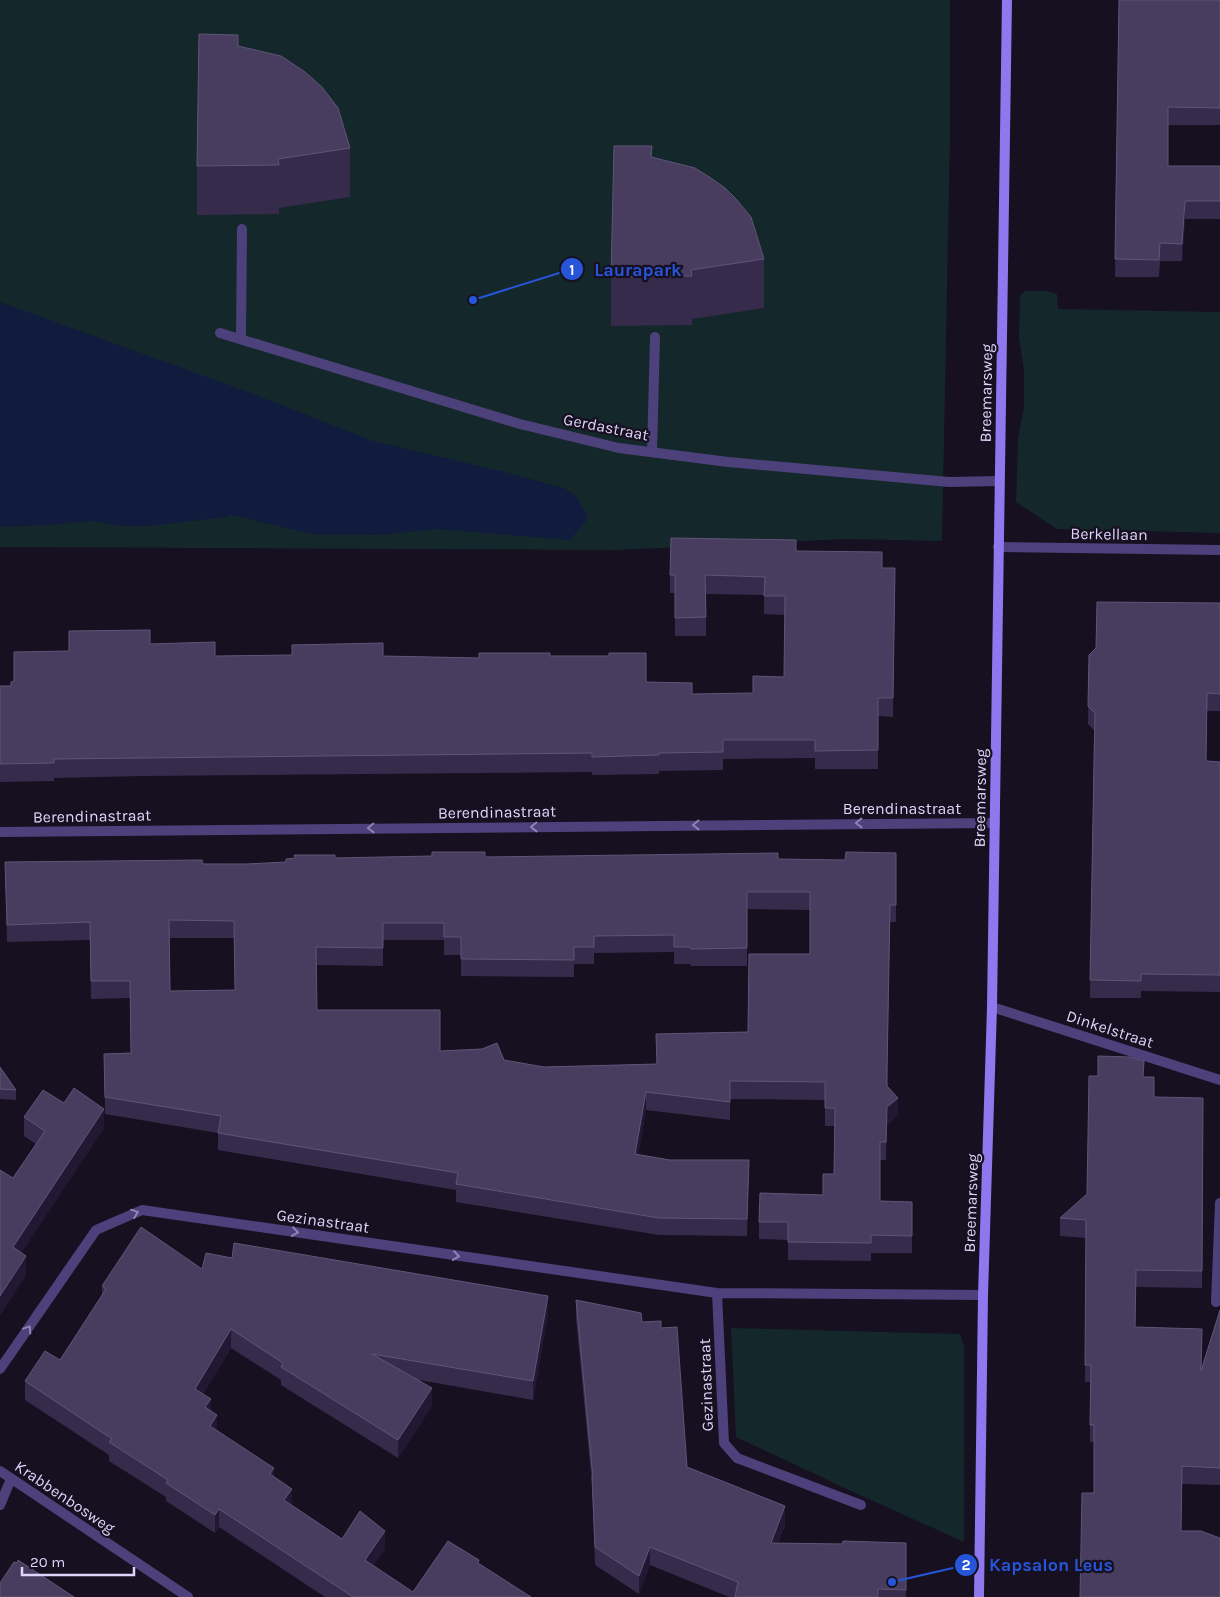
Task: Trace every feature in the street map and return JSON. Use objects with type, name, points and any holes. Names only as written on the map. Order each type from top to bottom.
[{"type":"street","name":"Breemarsweg","points":[[979,1597],[983,1295],[992,1007],[1008,0]]},
{"type":"street","points":[[241,339],[242,229]]},
{"type":"street","name":"Gerdastraat","points":[[220,333],[520,424],[619,448],[728,462],[939,481],[999,481]]},
{"type":"street","points":[[652,452],[655,337]]},
{"type":"street","name":"Berkellaan","points":[[998,547],[1220,550]]},
{"type":"street","name":"Berendinastraat","points":[[0,832],[995,822]]},
{"type":"street","name":"Dinkelstraat","points":[[992,1007],[1220,1080]]},
{"type":"street","points":[[1216,1302],[1220,1203]]},
{"type":"street","name":"Gezinastraat","points":[[0,1369],[96,1230],[142,1210],[717,1294],[983,1295]]},
{"type":"street","name":"Gezinastraat","points":[[717,1294],[724,1443],[737,1458],[861,1505]]},
{"type":"street","name":"Krabbenbosweg","points":[[0,1471],[188,1597]]},
{"type":"street","points":[[0,1505],[11,1479]]},
{"type":"green space","points":[[0,0],[950,0],[950,136],[942,541],[845,539],[618,550],[0,547]]},
{"type":"green space","points":[[1025,291],[1046,291],[1057,294],[1058,309],[1220,312],[1220,533],[1057,529],[1016,502],[1018,438],[1024,407],[1024,371],[1019,338],[1020,296]]},
{"type":"green space","points":[[731,1328],[960,1334],[964,1345],[964,1542],[736,1437]]},
{"type":"water","points":[[0,302],[251,393],[373,441],[505,472],[566,489],[577,497],[588,518],[570,540],[436,529],[379,535],[311,534],[232,515],[150,526],[120,526],[94,521],[0,527]]},
{"type":"building","points":[[1119,0],[1220,0],[1220,108],[1168,107],[1168,166],[1220,166],[1220,201],[1185,201],[1182,244],[1160,243],[1159,260],[1115,259]]},
{"type":"building","points":[[199,34],[238,35],[238,46],[281,56],[305,72],[322,87],[338,108],[350,148],[278,159],[279,165],[197,166]]},
{"type":"building","points":[[614,146],[652,146],[651,157],[695,168],[725,188],[751,217],[764,259],[691,270],[692,276],[611,277]]},
{"type":"building","points":[[671,538],[796,540],[796,551],[882,552],[882,568],[895,568],[893,698],[878,698],[878,750],[815,751],[815,740],[723,740],[723,752],[659,753],[659,755],[592,757],[592,753],[54,759],[54,763],[0,764],[0,686],[11,686],[11,682],[14,681],[14,652],[69,651],[69,631],[150,630],[150,644],[215,642],[215,656],[292,655],[292,645],[383,643],[383,656],[479,658],[479,653],[550,653],[550,656],[609,656],[609,653],[646,653],[646,682],[692,683],[692,694],[753,693],[753,676],[784,677],[785,596],[764,596],[765,577],[705,575],[706,617],[675,618],[675,575],[670,575]]},
{"type":"building","points":[[1097,602],[1220,603],[1220,694],[1207,693],[1206,761],[1220,762],[1220,975],[1141,974],[1141,981],[1090,980],[1095,713],[1088,706],[1089,655],[1096,648]]},
{"type":"building","points":[[432,852],[485,852],[485,857],[778,853],[778,859],[845,860],[846,852],[896,853],[896,905],[890,905],[887,1086],[898,1098],[887,1107],[886,1142],[880,1142],[880,1201],[912,1202],[912,1236],[871,1235],[871,1243],[788,1242],[788,1222],[759,1222],[760,1193],[823,1195],[823,1174],[834,1174],[835,1108],[825,1108],[825,1082],[730,1081],[730,1102],[646,1092],[635,1154],[670,1160],[749,1160],[747,1219],[659,1218],[456,1184],[458,1173],[218,1133],[221,1116],[105,1097],[104,1054],[131,1053],[130,981],[91,981],[90,922],[7,925],[5,862],[202,860],[203,864],[247,864],[286,862],[286,859],[295,858],[294,855],[335,855],[335,858],[432,856]],"holes":[[[747,892],[810,892],[810,954],[749,954],[748,1032],[656,1034],[657,1064],[544,1067],[504,1060],[497,1043],[482,1049],[440,1051],[440,1010],[317,1010],[316,947],[383,948],[383,923],[444,923],[444,937],[461,937],[461,959],[574,960],[574,947],[594,947],[594,936],[674,935],[674,947],[690,947],[691,949],[747,948]],[[169,920],[234,921],[235,990],[170,991]]]},
{"type":"building","points":[[1098,1056],[1130,1057],[1144,1061],[1143,1077],[1154,1077],[1154,1097],[1203,1098],[1202,1271],[1136,1270],[1135,1327],[1202,1329],[1201,1371],[1220,1310],[1220,1468],[1182,1466],[1181,1531],[1201,1531],[1220,1538],[1220,1597],[1080,1597],[1082,1493],[1094,1493],[1094,1425],[1090,1425],[1091,1365],[1085,1365],[1086,1220],[1060,1218],[1087,1194],[1089,1076],[1098,1076]]},
{"type":"building","points":[[0,1067],[16,1090],[0,1089]]},
{"type":"building","points":[[74,1088],[104,1109],[13,1247],[26,1256],[0,1296],[0,1170],[13,1178],[45,1131],[24,1117],[43,1090],[64,1103]]},
{"type":"building","points":[[141,1227],[202,1269],[206,1253],[232,1258],[234,1243],[548,1296],[533,1381],[372,1354],[432,1388],[398,1440],[281,1367],[283,1363],[231,1329],[195,1389],[211,1399],[205,1407],[217,1415],[210,1426],[274,1468],[270,1474],[292,1489],[284,1500],[342,1539],[360,1511],[385,1531],[365,1560],[413,1592],[448,1541],[479,1560],[478,1563],[531,1597],[353,1597],[219,1509],[215,1515],[166,1483],[168,1480],[109,1442],[112,1439],[25,1381],[45,1351],[60,1360],[106,1289],[102,1286]]},
{"type":"building","points":[[576,1300],[641,1313],[642,1322],[661,1321],[661,1328],[677,1327],[687,1467],[785,1506],[771,1543],[842,1544],[843,1541],[906,1543],[906,1590],[878,1589],[878,1597],[735,1597],[738,1582],[650,1547],[639,1576],[595,1547],[593,1478]]},
{"type":"building","points":[[18,1560],[74,1597],[0,1597],[0,1583],[14,1562],[17,1563]]},
{"type":"place","name":"Laurapark","points":[[473,300]]},
{"type":"place","name":"Kapsalon Leus","points":[[892,1582]]}]
